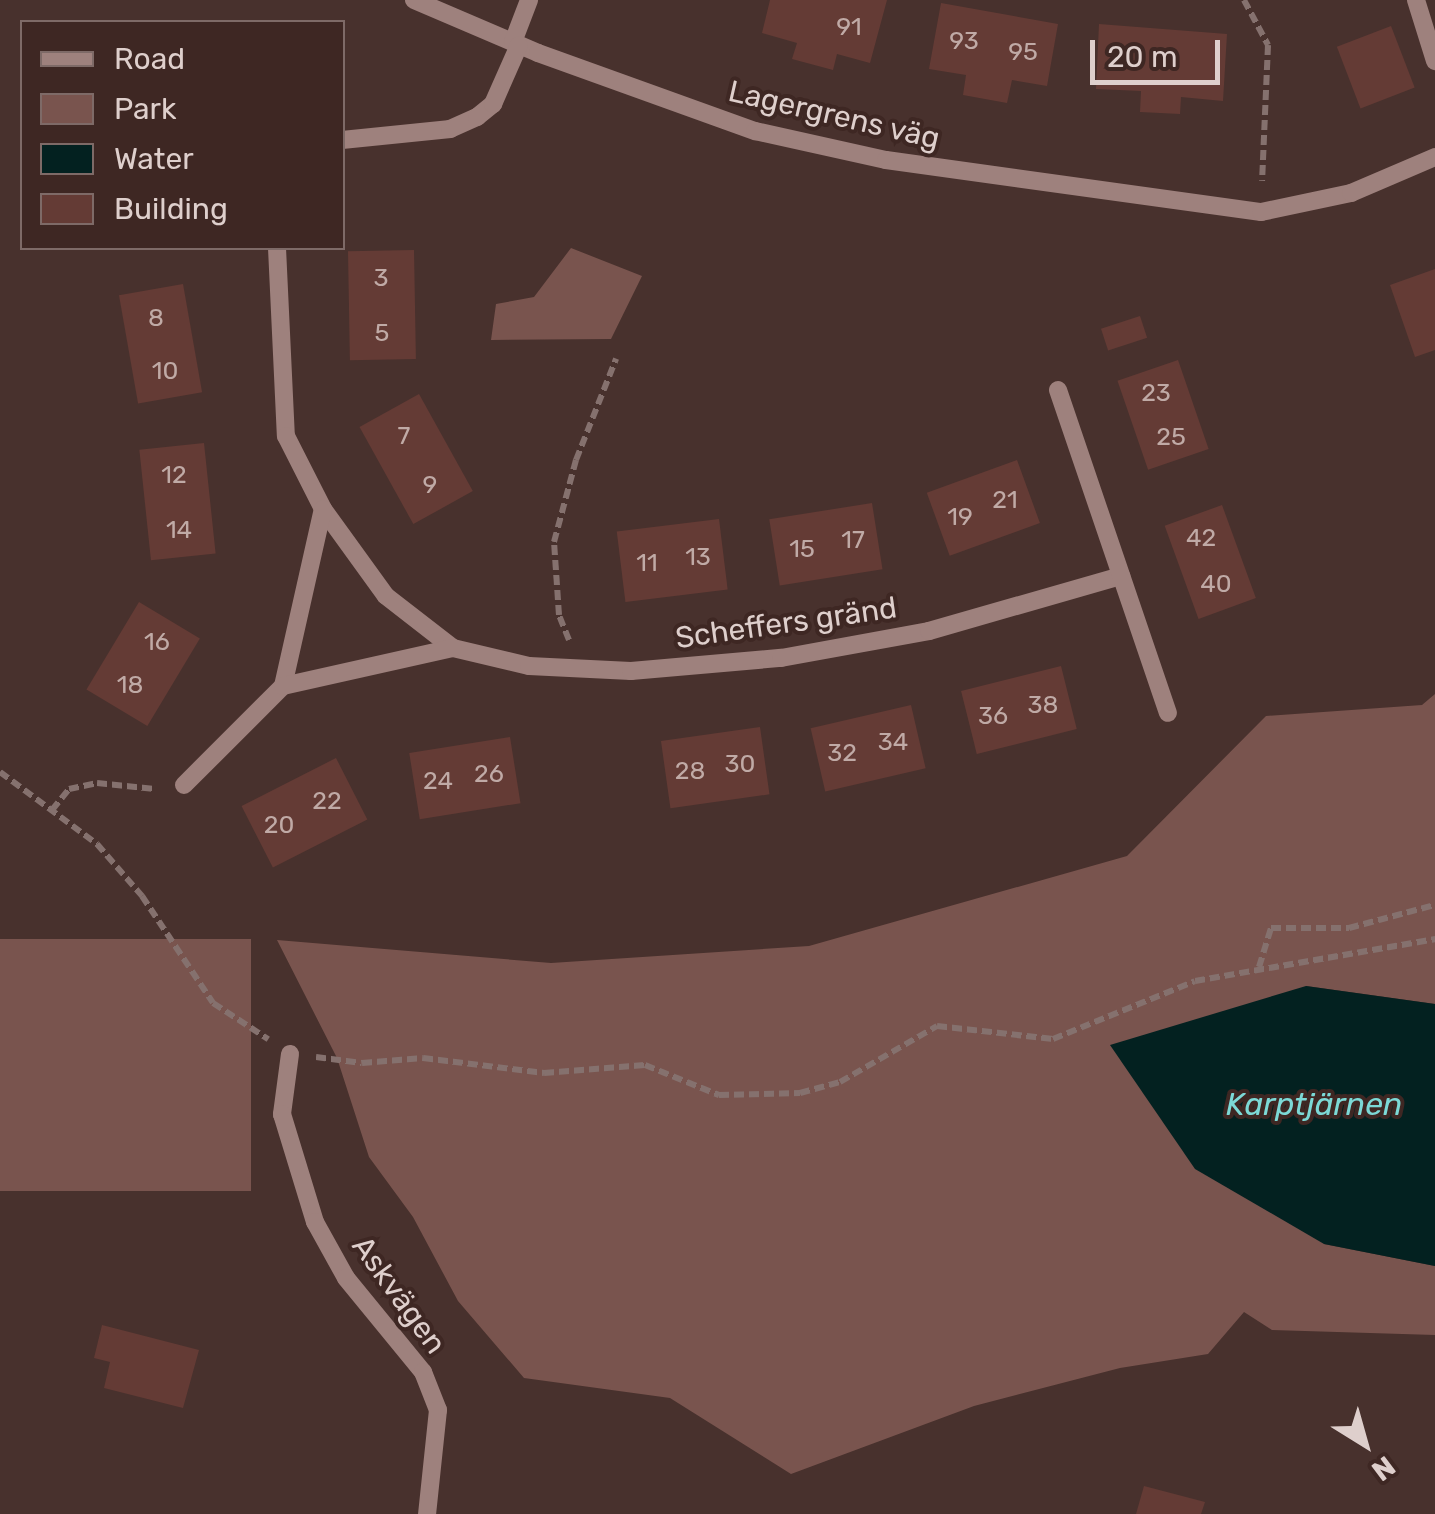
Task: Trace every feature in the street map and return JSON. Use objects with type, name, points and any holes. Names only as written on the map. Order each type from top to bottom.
[{"type":"street","name":"Lagergrens väg","points":[[414,0],[516,44],[755,131],[886,160],[1261,212],[1351,193],[1435,157]]},
{"type":"street","points":[[345,140],[450,129],[478,117],[493,104],[529,0]]},
{"type":"street","points":[[1416,0],[1435,61]]},
{"type":"street","name":"Scheffers gränd","points":[[277,250],[286,436],[323,508],[386,596],[453,648],[529,666],[582,669],[781,658],[929,631],[1121,576]]},
{"type":"street","points":[[1058,390],[1168,713]]},
{"type":"street","points":[[184,785],[283,686],[323,508]]},
{"type":"street","name":"Scheffers gränd","points":[[283,686],[453,648]]},
{"type":"street","name":"Askvägen","points":[[290,1054],[282,1114],[315,1222],[346,1278],[423,1372],[438,1410],[428,1514]]},
{"type":"path","points":[[1244,0],[1268,45],[1261,212]]},
{"type":"path","points":[[582,669],[559,616],[554,542],[576,460],[616,359]]},
{"type":"path","points":[[0,772],[97,844],[142,896],[213,1003],[290,1054],[362,1063],[423,1058],[544,1073],[645,1065],[719,1094],[800,1094],[840,1082],[937,1026],[1054,1039],[1195,980],[1435,939]]},
{"type":"path","points":[[52,810],[70,789],[97,783],[167,791],[184,785]]},
{"type":"path","points":[[1259,967],[1271,928],[1349,928],[1435,905]]},
{"type":"green space","points":[[571,248],[642,276],[611,339],[491,340],[496,304],[534,297]]},
{"type":"green space","points":[[1435,694],[1435,1004],[1306,986],[1324,1244],[1435,1266],[1435,1335],[1272,1330],[1244,1312],[1208,1354],[1120,1368],[974,1406],[791,1474],[670,1398],[524,1378],[458,1301],[413,1217],[369,1157],[337,1058],[277,940],[551,963],[809,946],[1127,856],[1266,716],[1422,705]]},
{"type":"green space","points":[[0,939],[251,939],[251,1191],[0,1191]]},
{"type":"water","name":"Karptjärnen","points":[[1306,986],[1435,1004],[1435,1266],[1324,1244],[1195,1169],[1110,1045]]},
{"type":"building","points":[[770,0],[887,0],[870,63],[837,54],[833,70],[792,59],[797,43],[762,33]]},
{"type":"building","points":[[941,3],[1058,24],[1047,86],[1012,80],[1007,103],[963,95],[966,75],[929,69]]},
{"type":"building","points":[[1099,24],[1227,34],[1223,101],[1181,97],[1180,114],[1140,112],[1141,91],[1096,89]]},
{"type":"building","points":[[1391,26],[1415,88],[1361,108],[1337,47]]},
{"type":"building","points":[[414,250],[416,359],[350,360],[348,251]]},
{"type":"building","points":[[1435,269],[1435,350],[1415,357],[1390,285]]},
{"type":"building","points":[[183,284],[202,392],[138,404],[119,295]]},
{"type":"building","points":[[1140,316],[1147,338],[1108,351],[1101,329]]},
{"type":"building","points":[[1178,360],[1209,449],[1148,470],[1117,381]]},
{"type":"building","points":[[419,394],[473,491],[413,524],[360,427]]},
{"type":"building","points":[[204,443],[216,553],[151,560],[139,450]]},
{"type":"building","points":[[1017,460],[1040,523],[950,556],[927,493]]},
{"type":"building","points":[[872,503],[882,569],[780,585],[769,519]]},
{"type":"building","points":[[1222,505],[1256,598],[1199,619],[1165,526]]},
{"type":"building","points":[[719,519],[728,589],[625,602],[617,532]]},
{"type":"building","points":[[139,602],[200,639],[147,726],[86,689]]},
{"type":"building","points":[[1061,666],[1077,729],[977,754],[961,691]]},
{"type":"building","points":[[911,705],[926,768],[825,792],[811,728]]},
{"type":"building","points":[[760,727],[769,794],[670,808],[661,741]]},
{"type":"building","points":[[510,737],[520,803],[420,819],[409,753]]},
{"type":"building","points":[[336,758],[367,819],[273,868],[242,806]]},
{"type":"building","points":[[102,1325],[199,1350],[183,1408],[104,1388],[110,1362],[94,1358]]},
{"type":"building","points":[[1144,1486],[1205,1502],[1201,1514],[1136,1514]]}]
